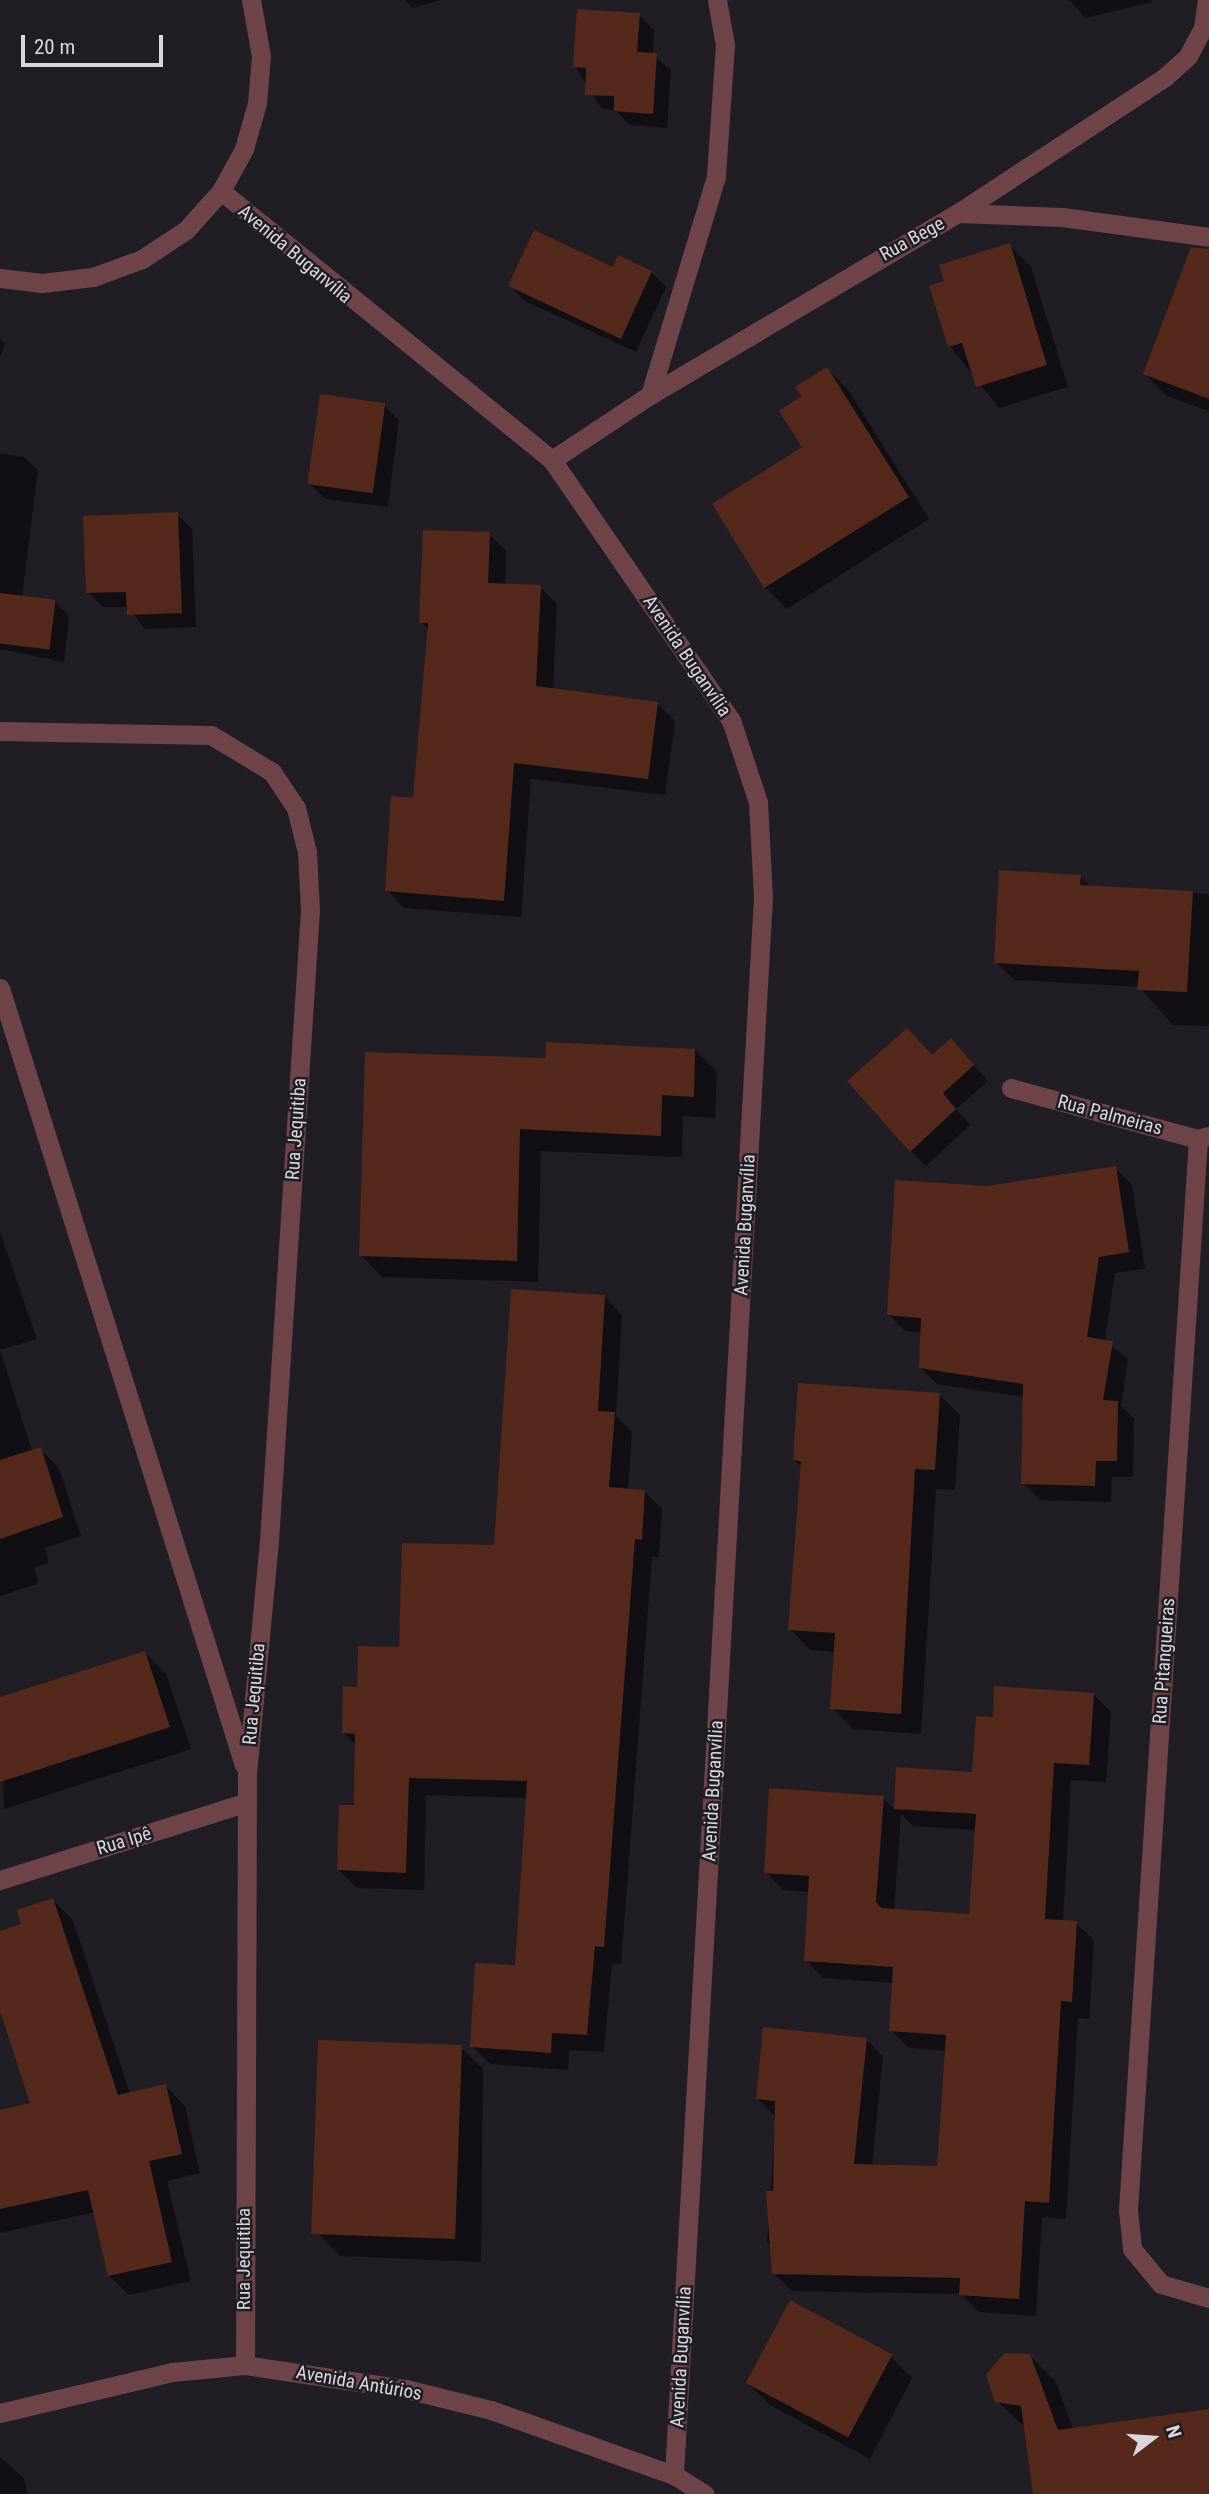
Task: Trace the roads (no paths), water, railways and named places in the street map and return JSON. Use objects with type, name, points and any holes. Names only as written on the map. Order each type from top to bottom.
[{"type":"street","points":[[0,278],[42,283],[93,277],[142,259],[186,230],[221,191],[244,149],[257,103],[261,56],[251,0]]},
{"type":"street","points":[[650,395],[716,176],[725,45],[717,0]]},
{"type":"street","points":[[958,214],[1165,78],[1188,56],[1208,0]]},
{"type":"street","name":"Avenida Buganvília","points":[[221,191],[552,460],[731,720],[758,802],[763,897],[674,2475]]},
{"type":"street","name":"Rua Bege","points":[[552,460],[650,395],[958,214],[1062,217],[1209,237]]},
{"type":"street","name":"Rua Jequitiba","points":[[1,731],[211,735],[272,772],[296,808],[307,852],[309,937],[247,1774],[244,2365]]},
{"type":"street","name":"Rua Jequitiba","points":[[0,988],[247,1774]]},
{"type":"street","name":"Rua Palmeiras","points":[[1011,1088],[1203,1137]]},
{"type":"street","name":"Rua Pitangueiras","points":[[1203,1137],[1131,2182],[1132,2249],[1161,2284],[1209,2298]]},
{"type":"street","name":"Rua Ipê","points":[[0,1880],[247,1802]]},
{"type":"street","name":"Avenida Antúrios","points":[[0,2413],[172,2372],[244,2365],[406,2389],[479,2407],[674,2475],[705,2494]]}]
